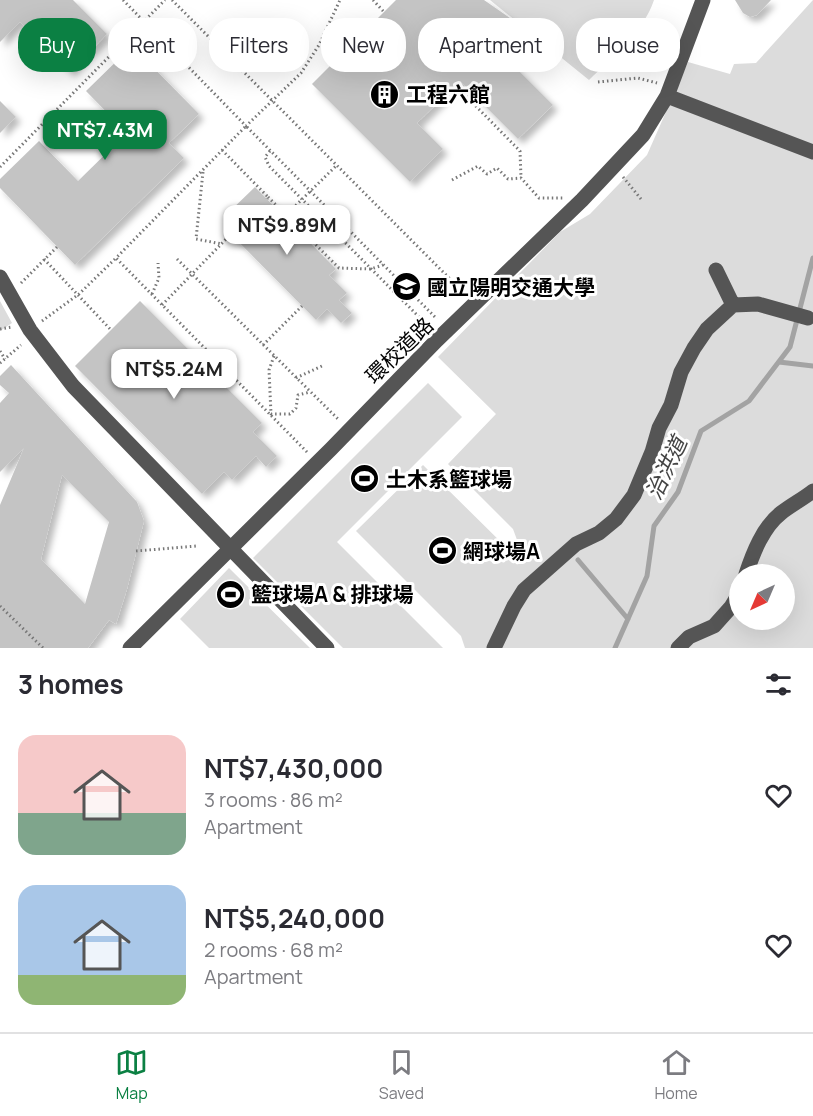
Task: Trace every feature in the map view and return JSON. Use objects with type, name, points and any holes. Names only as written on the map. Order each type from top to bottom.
[{"type":"lane","name":"環校道路","points":[[130,648],[444,334],[579,203],[643,135],[668,92],[704,0]]},
{"type":"lane","points":[[668,92],[813,152]]},
{"type":"lane","points":[[716,270],[733,305]]},
{"type":"lane","points":[[0,277],[24,332],[73,386],[327,648]]},
{"type":"lane","points":[[494,648],[513,606],[524,590],[576,544],[599,533],[616,519],[634,495],[685,364],[707,329],[733,305],[758,304],[808,318]]},
{"type":"lane","points":[[750,564],[765,531],[780,514],[813,491]]},
{"type":"lane","points":[[678,648],[689,637],[714,626],[729,608]]},
{"type":"path","points":[[123,0],[141,18]]},
{"type":"path","points":[[147,18],[165,0]]},
{"type":"path","points":[[172,0],[475,304]]},
{"type":"path","points":[[0,363],[24,332],[79,294],[301,73],[319,45],[340,0]]},
{"type":"path","points":[[373,0],[384,12]]},
{"type":"path","points":[[0,167],[108,58]]},
{"type":"path","points":[[194,72],[383,265],[444,334]]},
{"type":"path","points":[[598,82],[638,78],[651,81],[668,92]]},
{"type":"path","points":[[463,93],[520,151],[521,178],[539,198],[569,198],[579,203]]},
{"type":"path","points":[[222,150],[339,268],[371,269],[383,265]]},
{"type":"path","points":[[270,151],[265,157],[266,161],[302,199],[371,269],[444,334]]},
{"type":"path","points":[[286,215],[337,165]]},
{"type":"path","points":[[452,180],[478,166],[487,174],[497,168],[508,179],[521,178]]},
{"type":"path","points":[[614,166],[641,199]]},
{"type":"path","points":[[203,170],[196,238],[222,244]]},
{"type":"path","points":[[162,305],[231,234]]},
{"type":"path","points":[[34,270],[57,247]]},
{"type":"path","points":[[116,258],[317,462]]},
{"type":"path","points":[[44,259],[111,330]]},
{"type":"path","points":[[177,259],[349,430]]},
{"type":"path","points":[[152,294],[159,278],[158,263]]},
{"type":"path","points":[[263,345],[302,306]]},
{"type":"path","points":[[0,329],[24,332]]},
{"type":"path","points":[[0,351],[5,359]]},
{"type":"path","points":[[271,414],[269,370],[274,355]]},
{"type":"path","points":[[296,378],[324,366]]},
{"type":"path","points":[[271,414],[290,414],[296,408],[298,395],[310,392]]},
{"type":"path","points":[[136,551],[196,546]]},
{"type":"path","points":[[0,606],[43,648]]},
{"type":"shaded area","points":[[490,0],[654,0],[645,18],[576,18],[576,69],[564,60],[564,18],[512,18]]},
{"type":"shaded area","points":[[813,0],[813,648],[465,648],[461,636],[356,531],[423,465],[519,560],[520,548],[513,529],[448,464],[496,414],[438,357],[560,232],[590,214],[647,155],[688,62],[730,74],[734,64],[756,63]]},
{"type":"shaded area","points":[[579,72],[597,72],[589,80]]},
{"type":"shaded area","points":[[0,301],[12,323],[0,331]]},
{"type":"shaded area","name":"土木系籃球場","points":[[428,383],[462,417],[337,542],[443,648],[343,648],[253,558]]},
{"type":"shaded area","name":"籃球場A & 排球場","points":[[229,568],[310,648],[209,648],[180,619]]},
{"type":"building","points":[[0,0],[73,0],[91,18],[18,18],[18,24],[0,42]]},
{"type":"building","name":"工程六館","points":[[396,0],[484,0],[510,18],[418,18],[418,72],[520,72],[553,105],[518,139],[460,81],[417,123],[443,149],[410,182],[312,84],[324,72],[406,72],[406,18],[378,18]]},
{"type":"building","points":[[735,0],[771,0],[757,15],[750,17],[743,13]]},
{"type":"building","points":[[96,23],[107,34],[96,45]]},
{"type":"building","points":[[108,69],[108,72],[158,72],[199,114],[169,143],[184,158],[75,265],[0,188],[0,179],[39,141],[78,181],[127,133],[86,91]]},
{"type":"building","points":[[0,101],[16,117],[0,133]]},
{"type":"building","points":[[255,187],[336,269],[329,275],[347,293],[339,300],[352,313],[341,323],[327,309],[316,320],[226,229],[233,222],[226,215]]},
{"type":"building","points":[[140,301],[262,423],[253,432],[277,456],[266,467],[256,456],[232,480],[224,472],[202,494],[75,366]]},
{"type":"building","points":[[11,365],[137,502],[144,521],[116,624],[109,620],[88,648],[0,648],[0,505],[24,448],[0,472],[0,403],[9,393],[0,385],[0,376]],"holes":[[[62,475],[109,522],[85,604],[41,559]]]},
{"type":"waterway","name":"治洪道","points":[[615,648],[647,576],[654,526],[678,492],[701,431],[749,401],[790,347],[813,258]]},
{"type":"waterway","name":"治洪道","points":[[779,362],[813,366]]},
{"type":"waterway","name":"治洪道","points":[[578,560],[628,619]]},
{"type":"place","name":"工程六館","points":[[385,94]]},
{"type":"place","name":"國立陽明交通大學","points":[[406,287]]},
{"type":"place","name":"土木系籃球場","points":[[365,479]]},
{"type":"place","name":"網球場A","points":[[442,551]]},
{"type":"place","name":"籃球場A & 排球場","points":[[230,594]]}]
